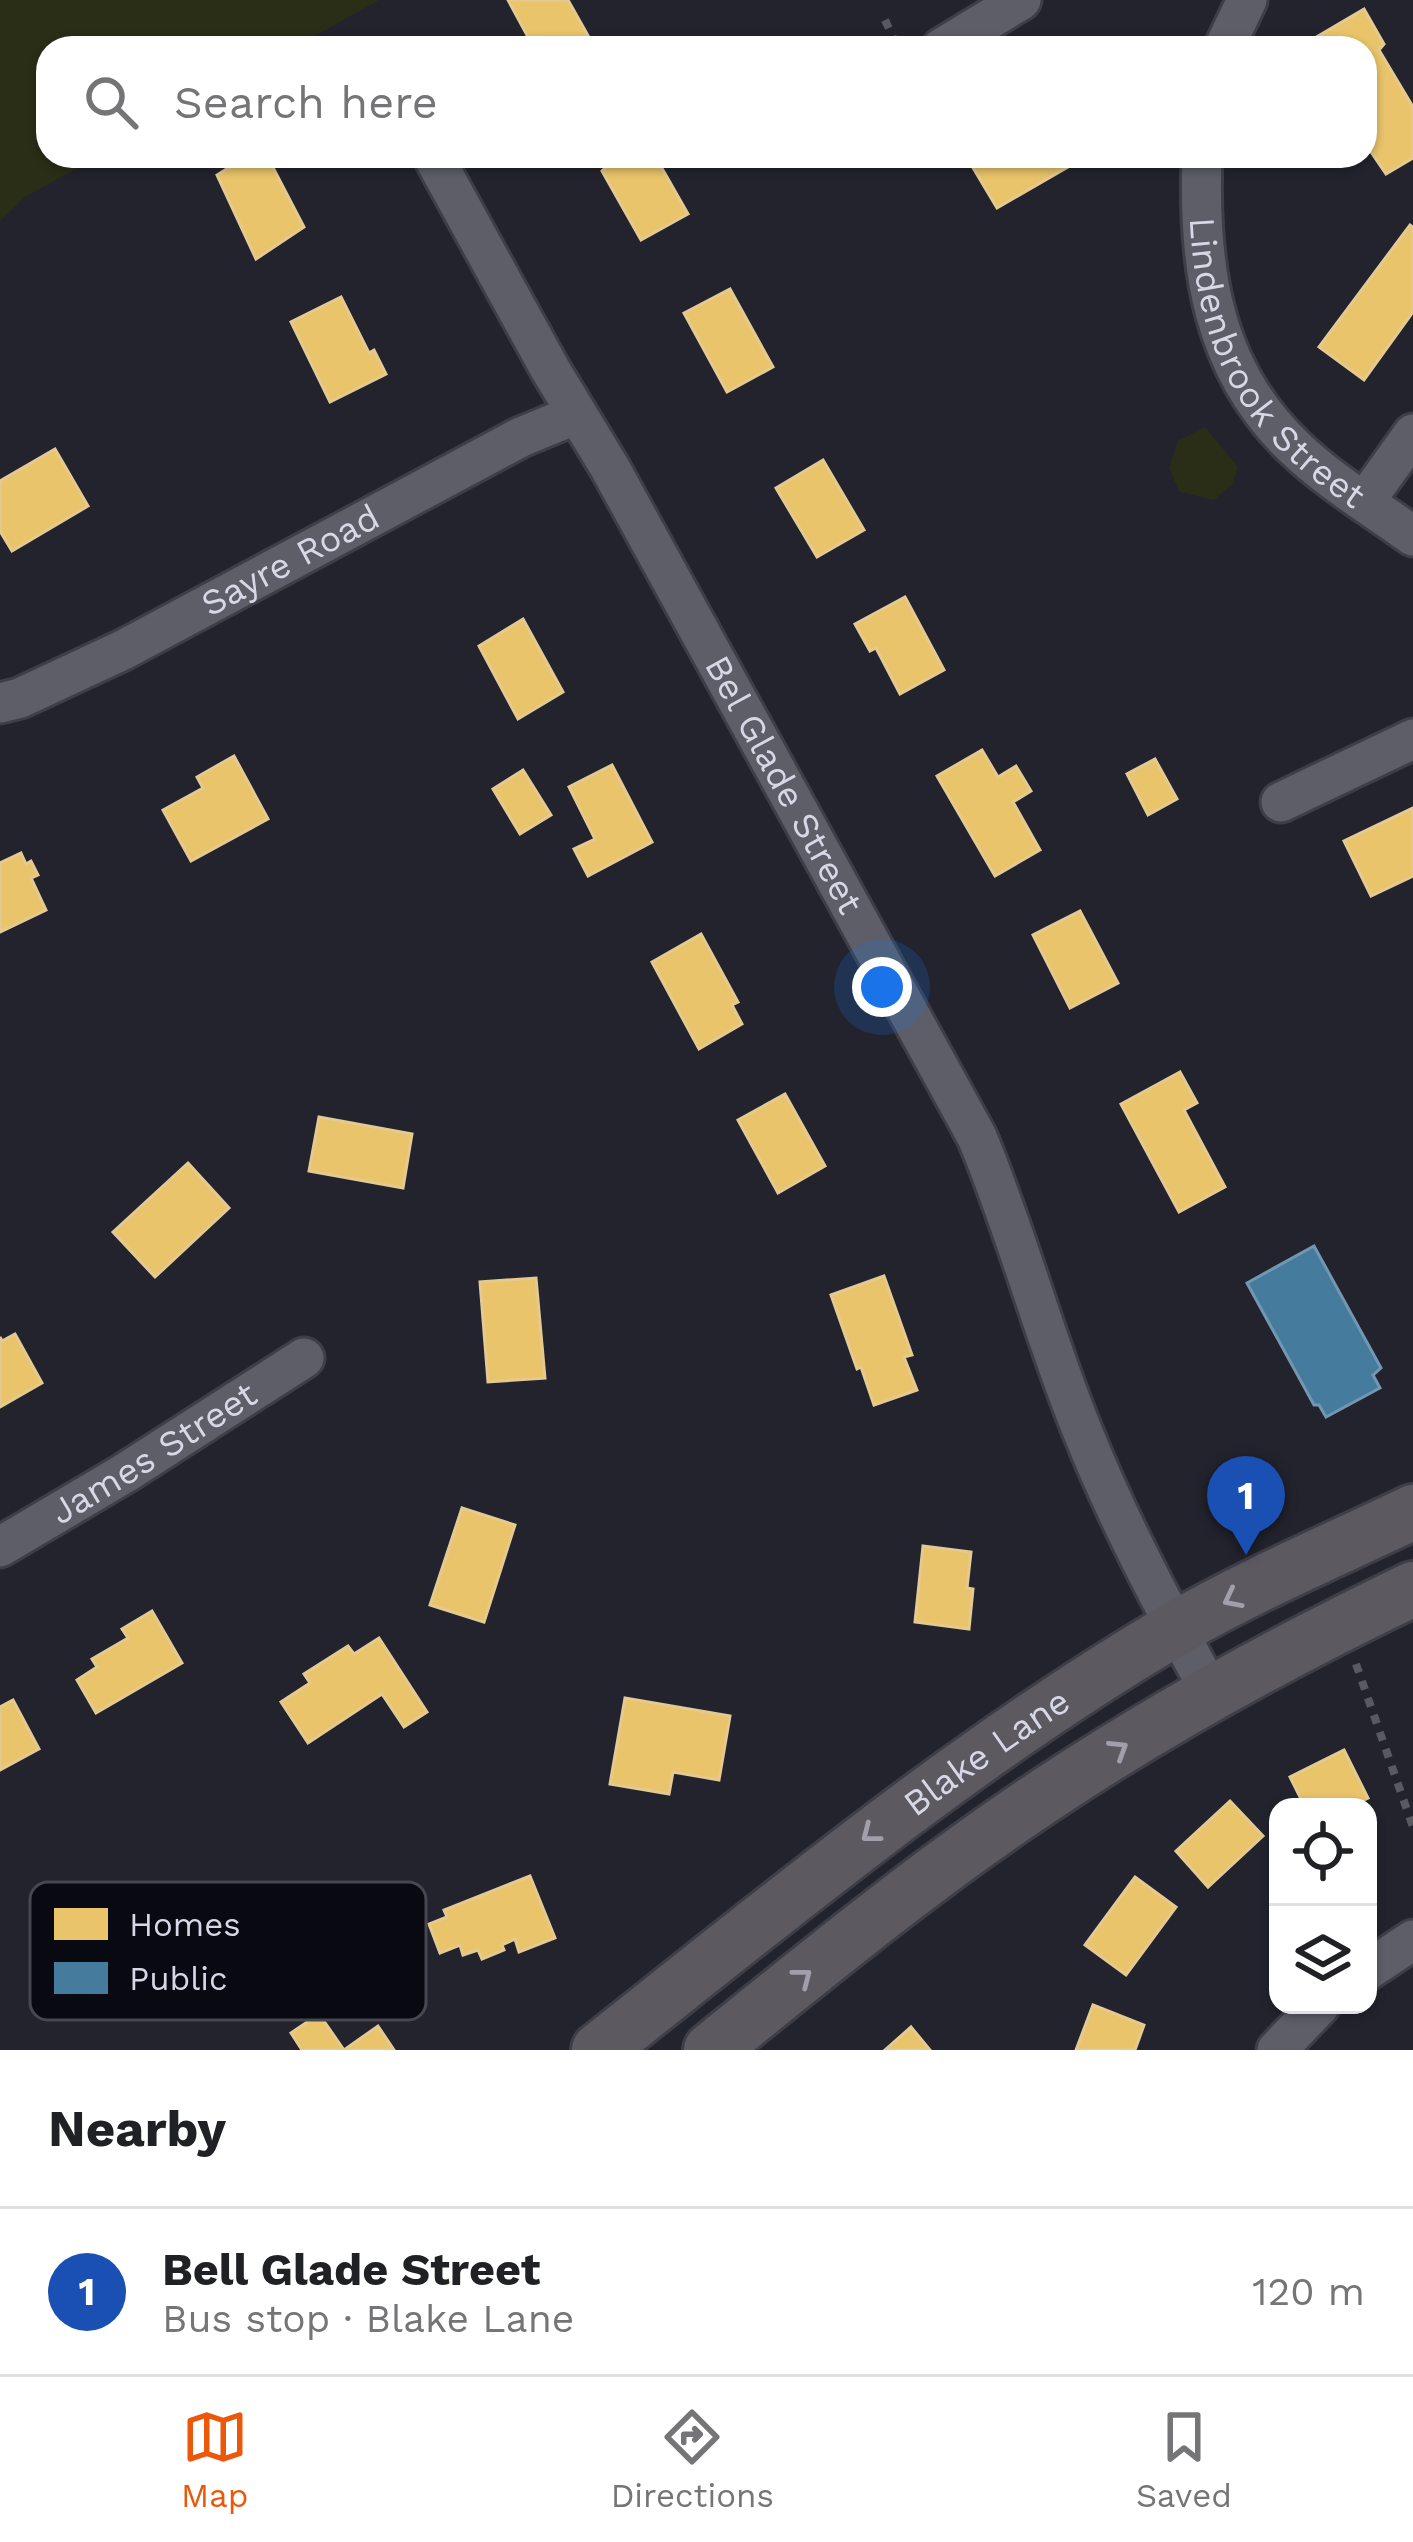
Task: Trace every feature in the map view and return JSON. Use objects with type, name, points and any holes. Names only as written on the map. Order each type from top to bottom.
[{"type":"main road","name":"Blake Lane","points":[[599,2050],[965,1764],[1176,1628],[1413,1511]]},
{"type":"main road","name":"Blake Lane","points":[[711,2050],[993,1832],[1060,1786],[1211,1694],[1413,1589]]},
{"type":"street","points":[[962,36],[1021,0]]},
{"type":"street","points":[[1230,36],[1247,0]]},
{"type":"street","name":"Bel Glade Street","points":[[441,168],[977,1137],[1009,1215],[1039,1317],[1083,1434],[1211,1694]]},
{"type":"street","name":"Lindenbrook Street","points":[[1202,168],[1201,214],[1212,309],[1227,355],[1249,394],[1292,446],[1413,536]]},
{"type":"street","name":"Sayre Road","points":[[0,703],[123,650],[521,437],[577,414]]},
{"type":"street","points":[[1365,501],[1413,434]]},
{"type":"street","points":[[1281,802],[1413,739]]},
{"type":"street","name":"James Street","points":[[0,1547],[304,1358]]},
{"type":"street","points":[[1377,1964],[1413,1940]]},
{"type":"street","points":[[1277,2050],[1311,2014]]},
{"type":"path","points":[[885,20],[892,36]]},
{"type":"path","points":[[1360,1677],[1413,1827]]},
{"type":"green space","points":[[0,0],[379,0],[314,36],[36,36],[36,168],[77,168],[25,197],[0,221]]},
{"type":"green space","points":[[1205,427],[1238,467],[1232,484],[1214,500],[1180,492],[1169,468],[1178,441]]},
{"type":"building: Homes","points":[[508,0],[568,0],[588,36],[528,36]]},
{"type":"building: Homes","points":[[1364,9],[1384,44],[1379,50],[1413,107],[1413,158],[1386,174],[1377,161],[1377,36],[1318,36]]},
{"type":"building: Homes","points":[[228,168],[273,168],[304,227],[256,259],[217,175]]},
{"type":"building: Homes","points":[[662,168],[688,214],[641,240],[602,171]]},
{"type":"building: Homes","points":[[973,168],[1066,168],[997,208]]},
{"type":"building: Homes","points":[[1410,225],[1413,312],[1364,380],[1319,347]]},
{"type":"building: Homes","points":[[730,289],[773,367],[727,392],[684,313]]},
{"type":"building: Homes","points":[[341,297],[369,353],[374,350],[386,374],[330,402],[291,322]]},
{"type":"building: Homes","points":[[55,449],[88,506],[12,551],[0,531],[0,481]]},
{"type":"building: Homes","points":[[823,460],[864,530],[817,557],[776,488]]},
{"type":"building: Homes","points":[[905,597],[944,670],[900,694],[876,648],[870,651],[855,624]]},
{"type":"building: Homes","points":[[523,619],[563,692],[518,719],[479,646]]},
{"type":"building: Homes","points":[[982,750],[998,777],[1016,766],[1031,791],[1013,802],[1040,850],[995,876],[937,776]]},
{"type":"building: Homes","points":[[234,756],[268,819],[191,861],[163,810],[203,788],[197,777]]},
{"type":"building: Homes","points":[[1155,759],[1177,799],[1148,815],[1127,774]]},
{"type":"building: Homes","points":[[612,765],[652,842],[588,876],[574,849],[595,839],[569,787]]},
{"type":"building: Homes","points":[[523,770],[551,815],[520,834],[493,789]]},
{"type":"building: Homes","points":[[1413,808],[1413,876],[1371,896],[1344,841]]},
{"type":"building: Homes","points":[[21,853],[38,875],[31,878],[46,910],[0,932],[0,863]]},
{"type":"building: Homes","points":[[1080,911],[1118,983],[1070,1008],[1033,935]]},
{"type":"building: Homes","points":[[701,934],[738,1002],[732,1005],[742,1024],[699,1049],[652,962]]},
{"type":"building: Homes","points":[[1180,1072],[1197,1103],[1184,1110],[1225,1187],[1179,1212],[1121,1104]]},
{"type":"building: Homes","points":[[785,1094],[825,1166],[778,1193],[738,1120]]},
{"type":"building: Homes","points":[[319,1117],[412,1134],[403,1188],[309,1171]]},
{"type":"building: Homes","points":[[188,1163],[229,1208],[155,1277],[113,1232]]},
{"type":"building: Homes","points":[[884,1276],[912,1355],[904,1357],[917,1390],[874,1405],[831,1295]]},
{"type":"building: Homes","points":[[536,1278],[545,1378],[488,1382],[480,1282]]},
{"type":"building: Homes","points":[[15,1334],[42,1383],[0,1407],[0,1337],[2,1341]]},
{"type":"building: Homes","points":[[462,1508],[515,1525],[484,1622],[430,1605]]},
{"type":"building: Homes","points":[[923,1546],[971,1552],[969,1629],[915,1622]]},
{"type":"building: Homes","points":[[152,1611],[182,1663],[96,1713],[77,1680],[97,1667],[92,1659],[128,1638],[122,1629]]},
{"type":"building: Homes","points":[[379,1638],[427,1712],[404,1727],[382,1694],[308,1743],[281,1702],[310,1683],[304,1674],[348,1646],[354,1654]]},
{"type":"building: Homes","points":[[625,1698],[730,1716],[719,1780],[673,1772],[669,1794],[610,1784]]},
{"type":"building: Homes","points":[[13,1700],[39,1749],[0,1770],[0,1707]]},
{"type":"building: Homes","points":[[1344,1750],[1368,1798],[1300,1798],[1290,1777]]},
{"type":"building: Homes","points":[[1230,1801],[1263,1836],[1208,1887],[1176,1851]]},
{"type":"building: Homes","points":[[530,1876],[555,1938],[519,1952],[515,1939],[502,1945],[504,1950],[482,1959],[478,1950],[463,1955],[460,1945],[440,1953],[429,1924],[447,1917],[444,1910]]},
{"type":"building: Homes","points":[[1135,1877],[1176,1907],[1126,1975],[1085,1945]]},
{"type":"building: Homes","points":[[1093,2005],[1144,2025],[1135,2050],[1076,2050]]},
{"type":"building: Homes","points":[[310,2020],[323,2020],[344,2050],[302,2050],[291,2033]]},
{"type":"building: Homes","points":[[378,2026],[394,2050],[344,2050]]},
{"type":"building: Homes","points":[[911,2027],[930,2050],[885,2050]]},
{"type":"building: Public","points":[[1314,1246],[1381,1368],[1373,1375],[1380,1388],[1326,1417],[1314,1405],[1247,1283]]},
{"type":"place","name":"Bell Glade Street","points":[[1246,1555]]}]
